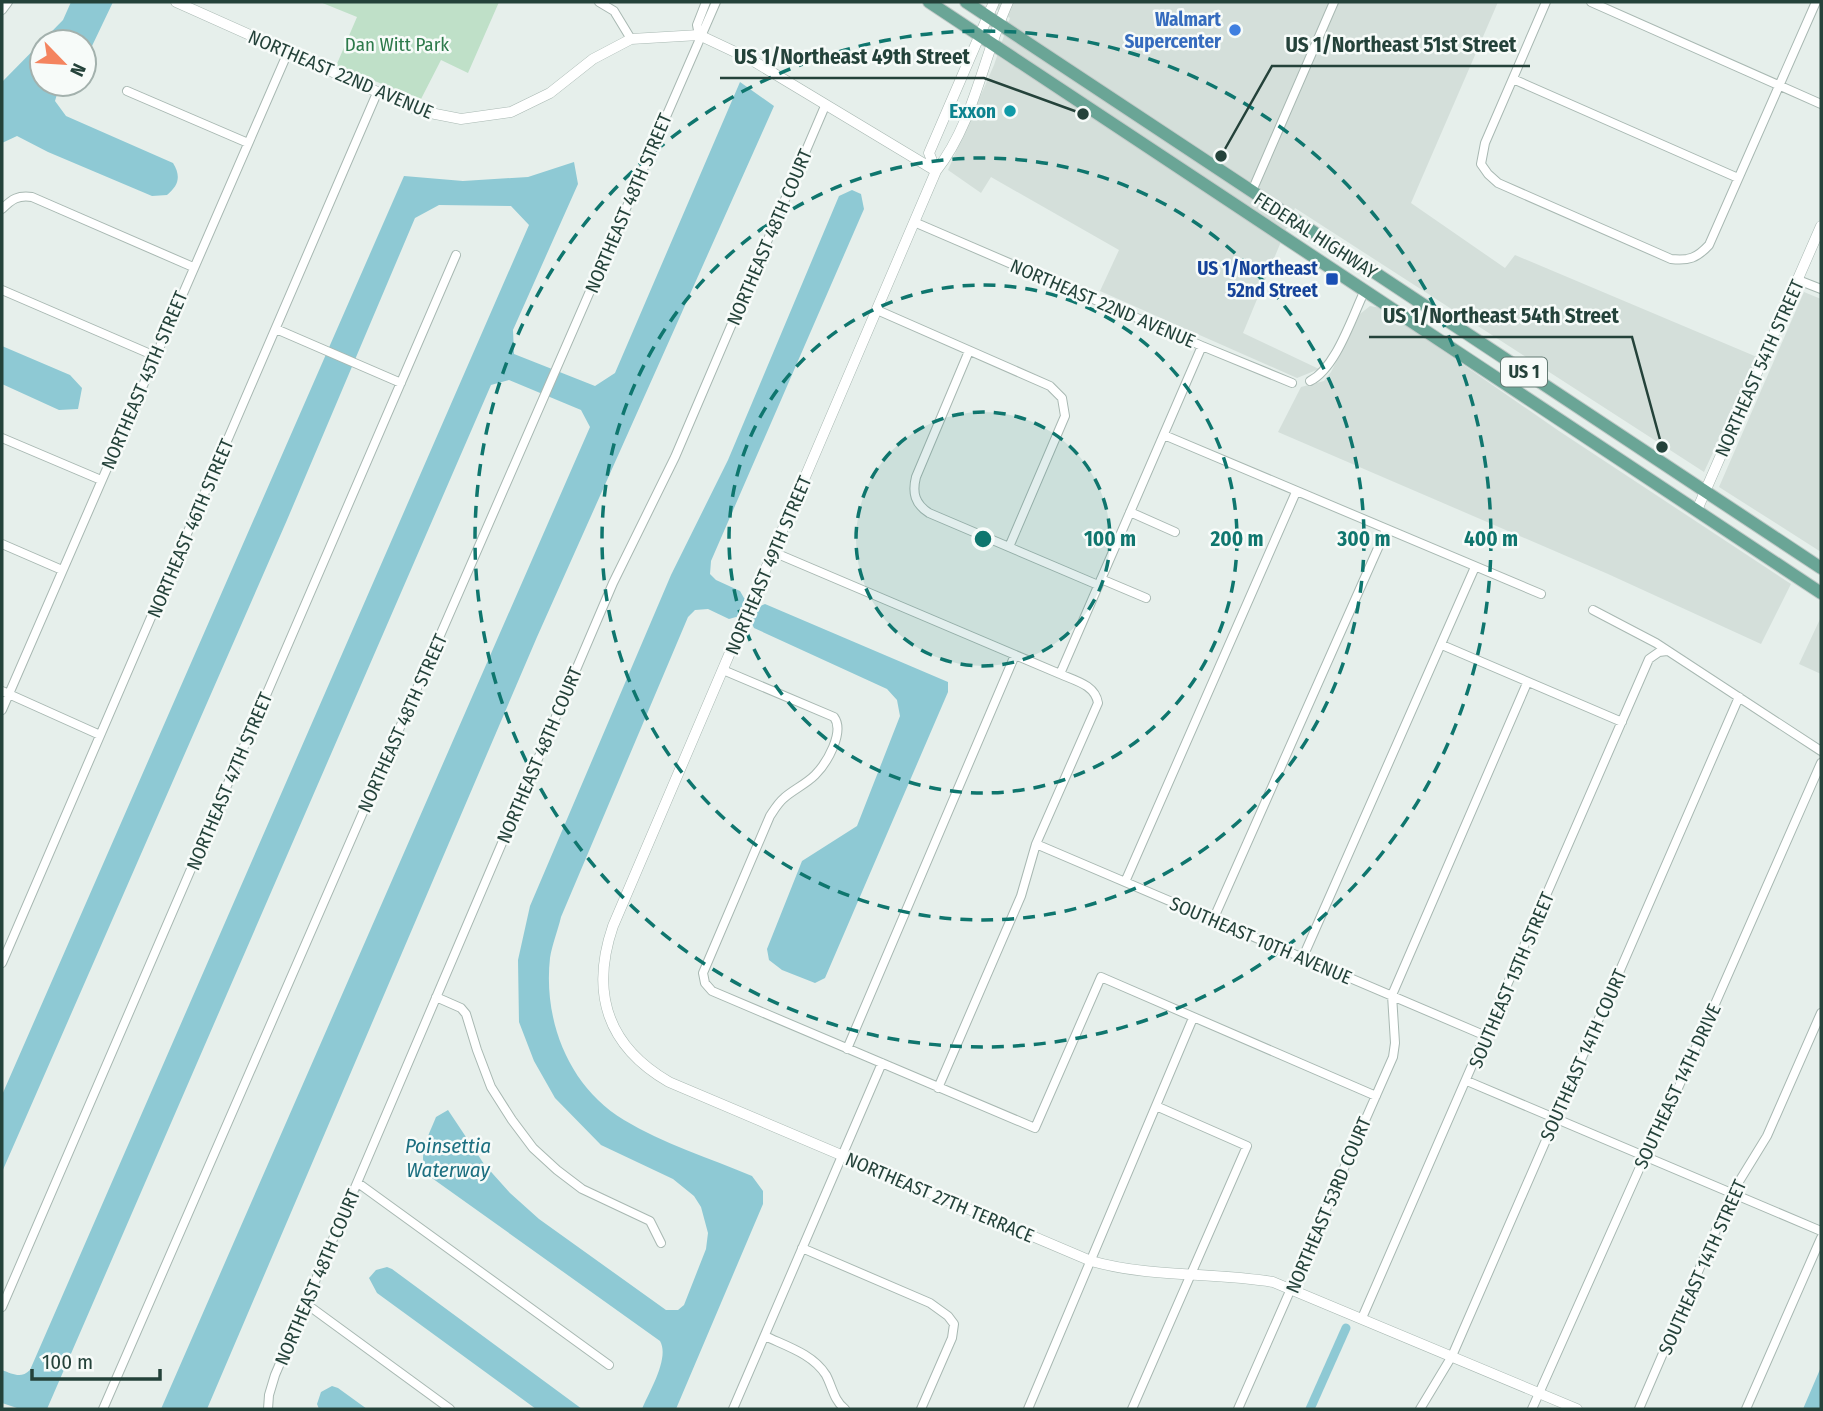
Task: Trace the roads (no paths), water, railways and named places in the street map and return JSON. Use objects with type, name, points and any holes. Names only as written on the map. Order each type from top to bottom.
[{"type":"main road","name":"FEDERAL HIGHWAY","points":[[929,2],[1821,593]]},
{"type":"main road","name":"FEDERAL HIGHWAY","points":[[966,2],[1821,568]]},
{"type":"main road","points":[[1207,186],[1240,193],[1252,191]]},
{"type":"main road","points":[[1276,232],[1281,226],[1293,225],[1309,229]]},
{"type":"main road","points":[[1365,290],[1389,289],[1406,293]]},
{"type":"main road","points":[[1496,377],[1518,382],[1533,377]]},
{"type":"main road","points":[[1531,401],[1545,397],[1570,402]]},
{"type":"street","points":[[2,10],[8,2]]},
{"type":"street","name":"NORTHEAST 22ND AVENUE","points":[[176,2],[420,111],[461,120],[489,117],[532,104],[593,59],[631,39],[699,35]]},
{"type":"street","points":[[599,2],[614,12],[631,39]]},
{"type":"street","name":"NORTHEAST 48TH STREET","points":[[699,35],[697,25],[706,2]]},
{"type":"street","name":"NORTHEAST 48TH STREET","points":[[103,1409],[564,352],[699,35],[716,2]]},
{"type":"street","name":"NORTHEAST 49TH STREET","points":[[936,171],[929,153],[994,2]]},
{"type":"street","name":"NORTHEAST 49TH STREET","points":[[603,959],[613,926],[936,171],[947,157],[966,116],[1008,2]]},
{"type":"street","points":[[1252,191],[1334,2]]},
{"type":"street","points":[[1546,2],[1485,143],[1482,164],[1498,183],[1671,259],[1685,261],[1698,257],[1709,245],[1816,2]]},
{"type":"street","points":[[1591,2],[1821,104]]},
{"type":"street","points":[[699,35],[750,59],[936,171]]},
{"type":"street","name":"NORTHEAST 45TH STREET","points":[[2,710],[5,692],[62,570],[288,52]]},
{"type":"street","points":[[1513,79],[1738,178]]},
{"type":"street","points":[[127,91],[248,143]]},
{"type":"street","name":"NORTHEAST 46TH STREET","points":[[2,963],[377,93]]},
{"type":"street","name":"NORTHEAST 48TH COURT","points":[[268,1409],[271,1384],[612,583],[675,457],[825,106]]},
{"type":"street","points":[[2,209],[13,198],[33,197],[193,267]]},
{"type":"street","name":"NORTHEAST 22ND AVENUE","points":[[915,222],[1292,383]]},
{"type":"street","name":"NORTHEAST 54TH STREET","points":[[1697,510],[1821,226]]},
{"type":"street","name":"NORTHEAST 47TH STREET","points":[[2,1307],[456,255]]},
{"type":"street","points":[[1798,280],[1821,289]]},
{"type":"street","points":[[2,290],[155,356]]},
{"type":"street","points":[[1310,381],[1322,374],[1332,360],[1365,290]]},
{"type":"street","points":[[877,310],[1050,386],[1062,398],[1065,416],[1009,547]]},
{"type":"street","points":[[276,329],[401,383]]},
{"type":"street","points":[[1060,674],[1202,346]]},
{"type":"street","points":[[969,351],[916,477],[913,489],[921,508],[1009,547],[1146,598]]},
{"type":"street","points":[[1164,435],[1541,594]]},
{"type":"street","points":[[2,438],[101,480]]},
{"type":"street","points":[[1125,882],[1296,492]]},
{"type":"street","points":[[1130,512],[1175,532]]},
{"type":"street","points":[[1213,920],[1386,530]]},
{"type":"street","points":[[2,544],[62,570]]},
{"type":"street","points":[[773,552],[1090,687],[1096,694],[1098,703],[1036,844],[1027,879],[938,1088]]},
{"type":"street","points":[[1303,957],[1475,567]]},
{"type":"street","points":[[1593,610],[1656,643],[1821,751]]},
{"type":"street","points":[[1442,645],[1622,722]]},
{"type":"street","name":"SOUTHEAST 15TH STREET","points":[[1362,1318],[1649,659],[1659,652],[1667,651]]},
{"type":"street","points":[[847,1049],[1014,655]]},
{"type":"street","points":[[723,670],[834,717],[839,731],[814,776],[783,799],[770,816],[703,973],[705,983],[712,991],[1034,1128],[1101,977],[1376,1096]]},
{"type":"street","points":[[1392,995],[1527,683]]},
{"type":"street","points":[[5,692],[100,735]]},
{"type":"street","name":"SOUTHEAST 14TH COURT","points":[[1420,1409],[1452,1356],[1739,697]]},
{"type":"street","name":"SOUTHEAST 14TH DRIVE","points":[[1532,1409],[1680,1083],[1821,762]]},
{"type":"street","name":"SOUTHEAST 10TH AVENUE","points":[[1036,844],[1486,1036]]},
{"type":"street","name":"NORTHEAST 27TH TERRACE","points":[[603,959],[601,980],[611,1022],[633,1056],[668,1082],[1091,1261],[1150,1274],[1273,1282],[1577,1409]]},
{"type":"street","name":"NORTHEAST 53RD COURT","points":[[1238,1409],[1393,1057],[1395,1043],[1392,995]]},
{"type":"street","points":[[436,997],[461,1008],[466,1014],[491,1087],[533,1148],[582,1189],[650,1221],[661,1243]]},
{"type":"street","name":"SOUTHEAST 14TH STREET","points":[[1639,1409],[1732,1193],[1767,1136],[1821,1013]]},
{"type":"street","points":[[1028,1409],[1193,1018]]},
{"type":"street","points":[[733,1409],[882,1063]]},
{"type":"street","points":[[1467,1081],[1821,1231]]},
{"type":"street","points":[[1132,1409],[1247,1146],[1156,1105]]},
{"type":"street","points":[[358,1183],[609,1365]]},
{"type":"street","points":[[1746,1409],[1821,1238]]},
{"type":"street","points":[[802,1248],[930,1303],[954,1324],[952,1338],[921,1409]]},
{"type":"street","points":[[305,1303],[450,1409]]},
{"type":"street","points":[[765,1336],[815,1362],[825,1374],[839,1405],[845,1409]]},
{"type":"water","points":[[71,2],[113,2],[98,33],[98,28],[55,28],[63,20]]},
{"type":"water","points":[[28,56],[28,98],[56,98],[55,101],[66,116],[173,163],[178,180],[174,188],[167,195],[152,196],[17,136],[2,143],[2,82]]},
{"type":"water","points":[[740,82],[774,106],[537,637],[207,1409],[161,1409],[590,427],[581,410],[509,380],[491,385],[47,1409],[20,1409],[2,1403],[2,1370],[20,1375],[30,1370],[529,225],[511,206],[439,205],[415,218],[287,520],[2,1172],[2,1095],[404,176],[463,181],[528,177],[574,162],[578,184],[513,330],[514,354],[595,386],[615,373]]},
{"type":"water","name":"Poinsettia Waterway","points":[[852,190],[861,194],[864,209],[711,561],[710,574],[760,606],[765,604],[948,682],[948,692],[825,978],[815,983],[782,970],[769,960],[767,949],[802,861],[857,826],[900,716],[897,700],[887,689],[754,628],[752,624],[736,617],[729,619],[708,609],[695,610],[688,617],[561,917],[550,958],[549,982],[556,1028],[564,1050],[588,1090],[605,1106],[639,1129],[752,1176],[763,1191],[763,1204],[676,1409],[642,1409],[661,1366],[660,1341],[429,1176],[423,1162],[423,1154],[436,1117],[448,1110],[484,1164],[510,1193],[539,1219],[666,1310],[678,1310],[684,1305],[706,1249],[708,1233],[701,1207],[694,1196],[673,1179],[601,1145],[555,1098],[534,1061],[519,1022],[518,960],[530,906],[671,575],[728,460],[839,196]]},
{"type":"water","points":[[2,346],[70,375],[82,388],[78,409],[59,410],[2,384]]},
{"type":"water","points":[[387,1267],[582,1409],[536,1409],[377,1293],[369,1278],[376,1270]]},
{"type":"water","points":[[1821,1367],[1821,1409],[1803,1409]]},
{"type":"water","points":[[332,1386],[367,1409],[319,1409],[317,1404],[321,1392]]},
{"type":"waterway","points":[[1310,1409],[1346,1328]]},
{"type":"place","name":"Walmart Supercenter","points":[[1235,30]]},
{"type":"place","name":"Exxon","points":[[1010,111]]},
{"type":"place","name":"US 1/Northeast 49th Street","points":[[1083,114]]},
{"type":"place","name":"US 1/Northeast 51st Street","points":[[1221,156]]},
{"type":"place","name":"US 1/Northeast 52nd Street","points":[[1332,279]]},
{"type":"place","name":"US 1/Northeast 54th Street","points":[[1662,447]]},
{"type":"park label","name":"Dan Witt Park","points":[[397,44]]}]
